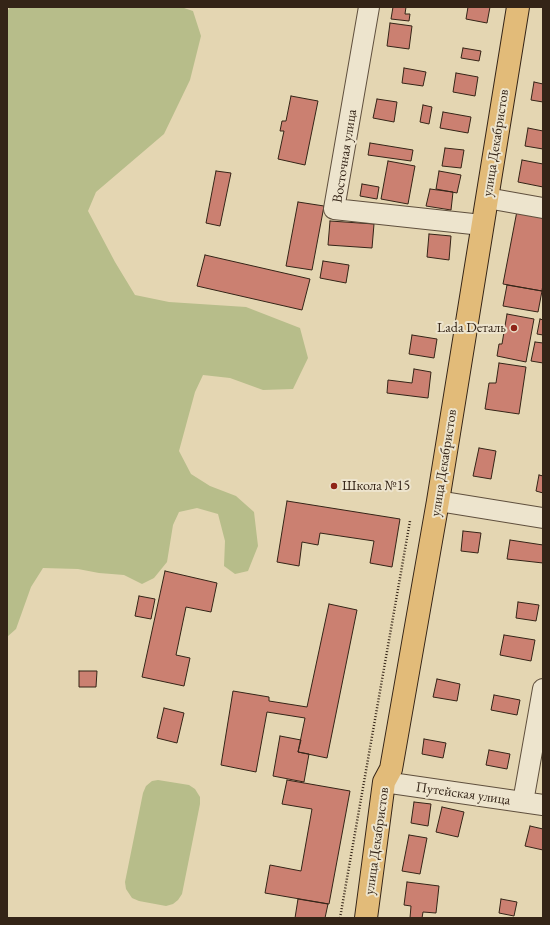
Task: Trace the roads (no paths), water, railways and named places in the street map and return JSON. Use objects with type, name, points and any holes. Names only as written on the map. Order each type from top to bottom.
[{"type":"main road","name":"улица Декабристов","points":[[366,918],[384,782],[391,769],[438,501],[518,7]]},
{"type":"street","name":"Восточная улица","points":[[369,7],[334,209],[482,225]]},
{"type":"street","points":[[487,198],[543,208]]},
{"type":"street","points":[[438,501],[543,518]]},
{"type":"street","points":[[523,802],[543,689]]},
{"type":"street","name":"Путейская улица","points":[[384,782],[543,805]]},
{"type":"place","name":"Lada Dеталь","points":[[514,328]]},
{"type":"place","name":"Школа №15","points":[[334,486]]}]
